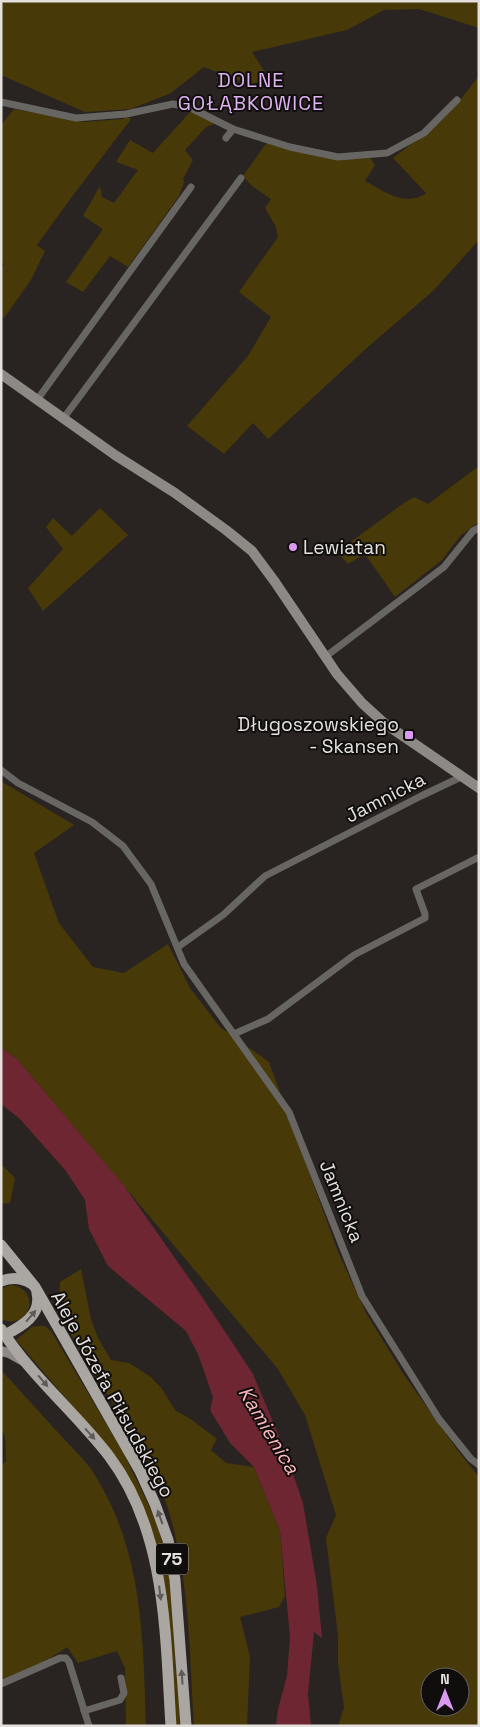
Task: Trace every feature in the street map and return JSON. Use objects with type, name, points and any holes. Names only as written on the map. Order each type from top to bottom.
[{"type":"main road","name":"Aleje Józefa Piłsudskiego","points":[[1,1245],[35,1287],[140,1471],[155,1504],[168,1540],[175,1580],[186,1726]]},
{"type":"main road","points":[[1,1281],[13,1278],[22,1280],[35,1287]]},
{"type":"main road","name":"Aleje Józefa Piłsudskiego","points":[[35,1287],[38,1296],[36,1310],[25,1323],[3,1334],[110,1458],[125,1481],[140,1512],[152,1546],[160,1589],[171,1726]]},
{"type":"street","points":[[1,102],[76,118],[126,114],[173,104],[191,108],[233,129],[290,147],[338,157],[387,153],[424,133],[457,100]]},
{"type":"street","points":[[226,138],[233,129]]},
{"type":"street","points":[[63,418],[240,178]]},
{"type":"street","points":[[38,400],[191,187]]},
{"type":"street","points":[[1,374],[175,493],[252,551],[339,678],[362,703],[384,723],[479,788]]},
{"type":"street","points":[[325,657],[444,567],[473,531],[479,528]]},
{"type":"street","name":"Jamnicka","points":[[1,770],[18,783],[92,822],[123,846],[151,884],[184,964],[289,1112],[362,1296],[439,1419],[471,1459],[479,1465]]},
{"type":"street","name":"Jamnicka","points":[[178,947],[224,915],[266,876],[461,777]]},
{"type":"street","points":[[234,1034],[268,1019],[354,955],[426,918],[416,889],[479,857]]},
{"type":"street","points":[[1,1352],[9,1353],[28,1364]]},
{"type":"street","points":[[471,1459],[479,1455]]},
{"type":"street","points":[[1,1684],[60,1658],[66,1658],[88,1726]]},
{"type":"street","points":[[84,1711],[120,1700],[124,1693],[121,1678]]},
{"type":"shaded area","points":[[1,1],[473,1],[479,3],[479,28],[419,9],[384,10],[347,30],[252,52],[266,74],[253,86],[204,67],[171,93],[131,109],[85,112],[1,75]]},
{"type":"shaded area","points":[[479,76],[479,240],[433,291],[369,346],[268,439],[253,423],[224,454],[187,426],[248,356],[271,317],[239,292],[278,237],[276,227],[265,208],[271,199],[252,186],[243,176],[268,141],[352,159],[370,158],[375,165],[365,181],[395,196],[411,199],[419,197],[426,193],[393,158],[441,121]]},
{"type":"shaded area","points":[[14,109],[84,122],[123,119],[125,116],[131,119],[37,245],[45,251],[31,280],[4,318],[1,316],[1,269],[4,264],[1,261],[1,125]]},
{"type":"shaded area","points":[[192,110],[217,123],[206,127],[185,150],[193,160],[183,179],[184,182],[179,196],[128,267],[110,256],[83,292],[66,282],[103,229],[83,216],[100,186],[102,197],[114,203],[138,170],[116,162],[130,140],[153,153]]},
{"type":"shaded area","points":[[479,466],[479,522],[460,536],[442,560],[395,597],[365,554],[348,564],[337,552],[404,503],[414,497],[428,504]]},
{"type":"shaded area","points":[[100,508],[128,535],[43,611],[28,588],[63,549],[46,527],[53,518],[72,536]]},
{"type":"shaded area","points":[[1,781],[74,825],[34,853],[59,923],[93,967],[124,973],[168,944],[190,988],[220,1027],[269,1062],[338,1252],[366,1313],[404,1375],[458,1451],[479,1477],[479,1726],[338,1726],[344,1708],[338,1663],[338,1635],[326,1538],[336,1515],[305,1415],[278,1369],[17,1059],[1,1048]]},
{"type":"shaded area","points":[[1,1164],[15,1178],[10,1203],[1,1204]]},
{"type":"shaded area","points":[[81,1269],[91,1319],[98,1338],[111,1360],[129,1363],[151,1377],[162,1389],[175,1410],[217,1439],[211,1450],[226,1463],[254,1467],[280,1531],[285,1596],[279,1607],[240,1617],[250,1657],[247,1726],[194,1726],[189,1635],[183,1574],[170,1515],[152,1467],[86,1361],[60,1309],[60,1282]]},
{"type":"shaded area","points":[[12,1285],[21,1288],[27,1294],[29,1309],[19,1320],[11,1321],[1,1319],[1,1288]]},
{"type":"shaded area","points":[[45,1326],[51,1331],[123,1452],[152,1512],[162,1539],[170,1574],[181,1726],[175,1726],[164,1580],[150,1525],[106,1445],[16,1340],[32,1327]]},
{"type":"shaded area","points":[[1,1370],[91,1469],[108,1499],[121,1530],[137,1593],[141,1626],[146,1726],[126,1726],[125,1668],[117,1651],[78,1663],[67,1647],[43,1662],[1,1681],[1,1466],[6,1461],[5,1437],[1,1428]]},
{"type":"water","name":"Kamienica","points":[[1,1048],[17,1059],[125,1187],[253,1374],[284,1448],[303,1503],[317,1586],[322,1638],[314,1632],[308,1694],[311,1726],[276,1726],[278,1709],[287,1676],[290,1637],[280,1531],[254,1467],[230,1443],[210,1410],[213,1397],[198,1354],[186,1331],[108,1266],[89,1229],[85,1200],[66,1171],[20,1119],[1,1104]]},
{"type":"place","name":"Lewiatan","points":[[293,547]]},
{"type":"place","name":"Długoszowskiego - Skansen","points":[[409,735]]},
{"type":"district","name":"DOLNE GOŁĄBKOWICE","points":[[251,92]]}]
